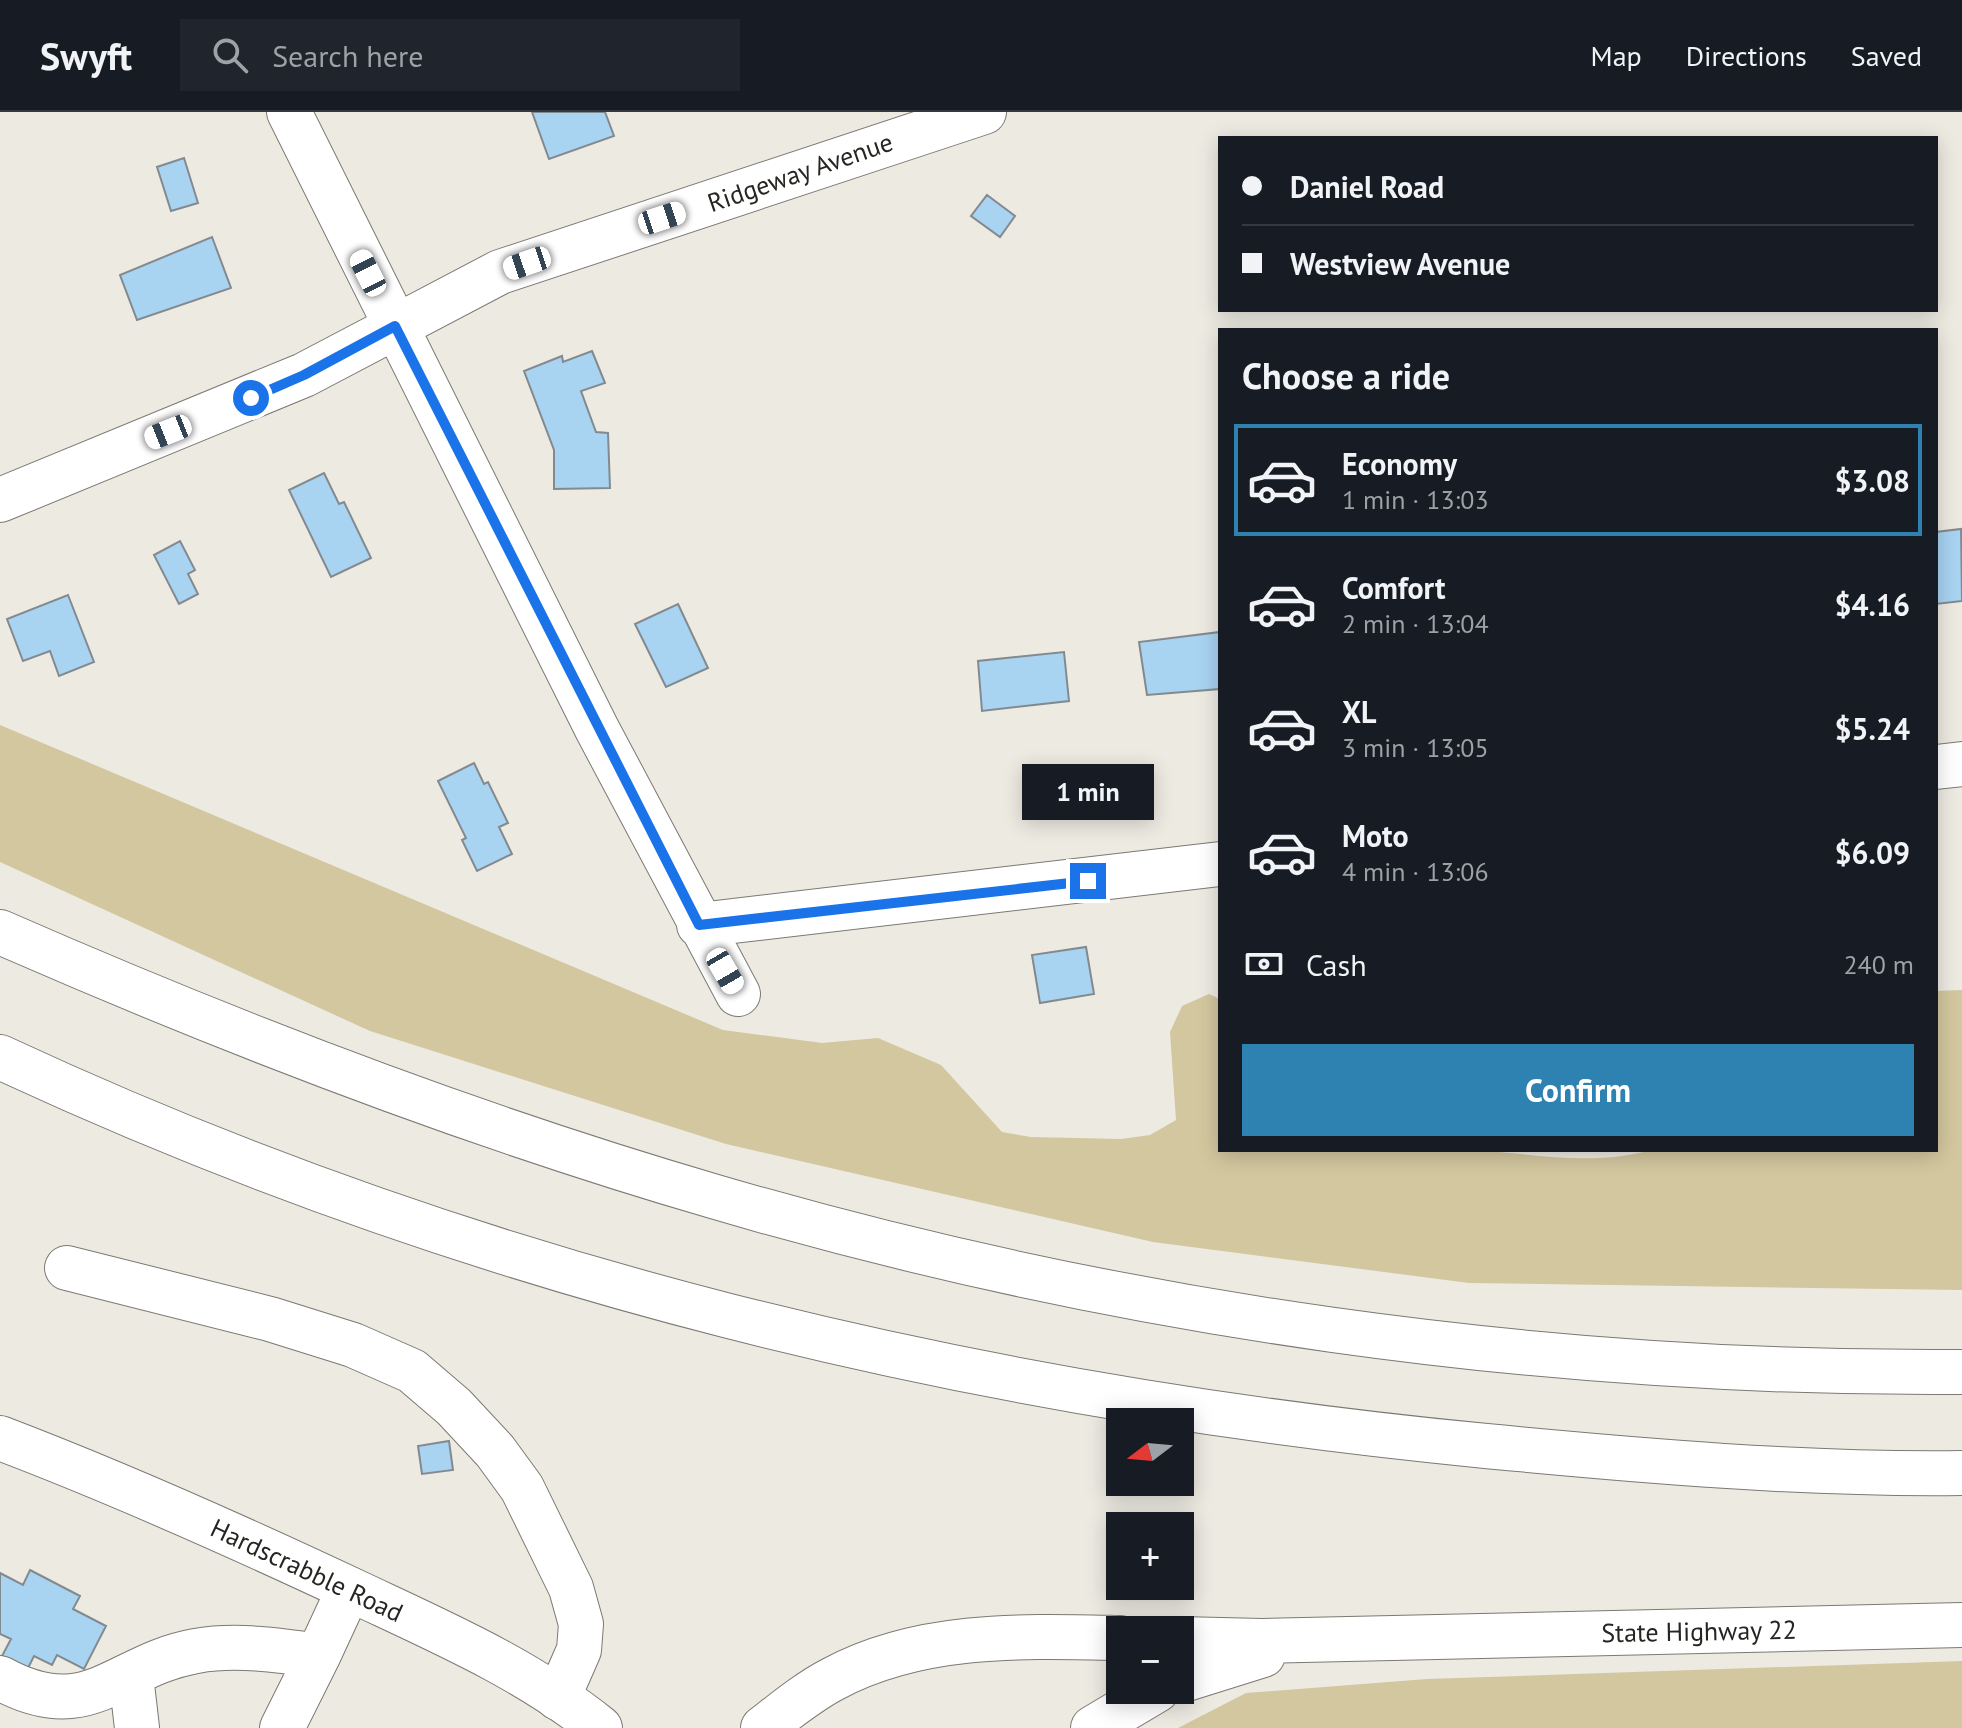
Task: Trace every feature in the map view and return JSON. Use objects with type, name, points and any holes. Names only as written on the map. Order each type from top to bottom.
[{"type":"main road","points":[[289,112],[699,925],[738,994]]},
{"type":"main road","name":"Ridgeway Avenue","points":[[0,500],[304,375],[500,272],[984,112]]},
{"type":"main road","points":[[1938,767],[1962,764]]},
{"type":"main road","points":[[699,925],[1218,864]]},
{"type":"main road","points":[[0,932],[264,1042],[491,1126],[718,1198],[957,1259],[1179,1304],[1449,1343],[1696,1366],[1962,1372]]},
{"type":"main road","points":[[0,1057],[90,1099],[211,1148],[446,1233],[693,1308],[940,1367],[1186,1410],[1422,1440],[1691,1464],[1962,1473]]},
{"type":"main road","points":[[67,1268],[270,1319],[353,1345],[412,1371],[443,1398],[495,1451],[522,1488],[571,1588],[581,1624],[579,1650],[558,1698]]},
{"type":"main road","name":"Hardscrabble Road","points":[[0,1438],[174,1509],[464,1643],[531,1679],[600,1728]]},
{"type":"main road","points":[[282,1728],[349,1589]]},
{"type":"main road","name":"State Highway 22","points":[[1436,1637],[1962,1625]]},
{"type":"main road","points":[[763,1728],[833,1679],[876,1661],[921,1648],[1035,1636],[1106,1638]]},
{"type":"main road","points":[[1194,1639],[1436,1637]]},
{"type":"main road","points":[[1194,1676],[1248,1658],[1297,1649],[1436,1637]]},
{"type":"main road","points":[[0,1678],[30,1693],[71,1698],[94,1692],[197,1651],[233,1648],[318,1656]]},
{"type":"main road","points":[[131,1676],[137,1728]]},
{"type":"main road","points":[[1093,1728],[1133,1704]]},
{"type":"shaded area","points":[[0,725],[723,1030],[822,1043],[878,1038],[941,1065],[1002,1132],[1031,1137],[1121,1139],[1150,1135],[1176,1120],[1170,1032],[1182,1006],[1209,994],[1218,998],[1218,1152],[1494,1152],[1561,1158],[1606,1158],[1641,1152],[1938,1152],[1938,991],[1962,990],[1962,1290],[1469,1283],[1153,1242],[726,1144],[370,1031],[0,862]]},
{"type":"shaded area","points":[[1962,1661],[1962,1728],[1178,1728],[1246,1693],[1427,1679]]},
{"type":"building","points":[[532,112],[605,112],[614,136],[549,159]]},
{"type":"building","points":[[184,158],[198,203],[171,211],[157,167]]},
{"type":"building","points":[[987,195],[1015,216],[1000,237],[971,216]]},
{"type":"building","points":[[212,237],[231,288],[137,320],[120,275]]},
{"type":"building","points":[[592,351],[605,383],[581,391],[596,432],[608,433],[610,488],[554,489],[554,450],[524,371],[562,356],[563,362]]},
{"type":"building","points":[[324,473],[339,504],[344,502],[371,558],[331,577],[289,490]]},
{"type":"building","points":[[1961,529],[1962,601],[1938,604],[1938,532]]},
{"type":"building","points":[[180,541],[195,570],[188,574],[198,594],[179,604],[154,555]]},
{"type":"building","points":[[68,595],[94,662],[59,676],[50,651],[23,661],[7,619]]},
{"type":"building","points":[[678,604],[708,668],[666,687],[635,624]]},
{"type":"building","points":[[1218,632],[1218,689],[1147,695],[1139,642]]},
{"type":"building","points":[[1064,652],[1069,701],[982,711],[978,661]]},
{"type":"building","points":[[474,763],[484,784],[488,782],[508,823],[499,827],[512,854],[477,871],[462,840],[466,838],[438,781]]},
{"type":"building","points":[[1086,947],[1094,994],[1040,1003],[1032,955]]},
{"type":"building","points":[[449,1441],[453,1470],[422,1474],[418,1446]]},
{"type":"building","points":[[30,1570],[80,1596],[73,1609],[106,1626],[84,1669],[57,1655],[52,1665],[34,1656],[27,1670],[2,1656],[11,1639],[0,1634],[0,1573],[23,1585]]},
{"type":"route","points":[[251,398],[304,375],[395,326],[648,830],[699,925],[1088,881]]}]
